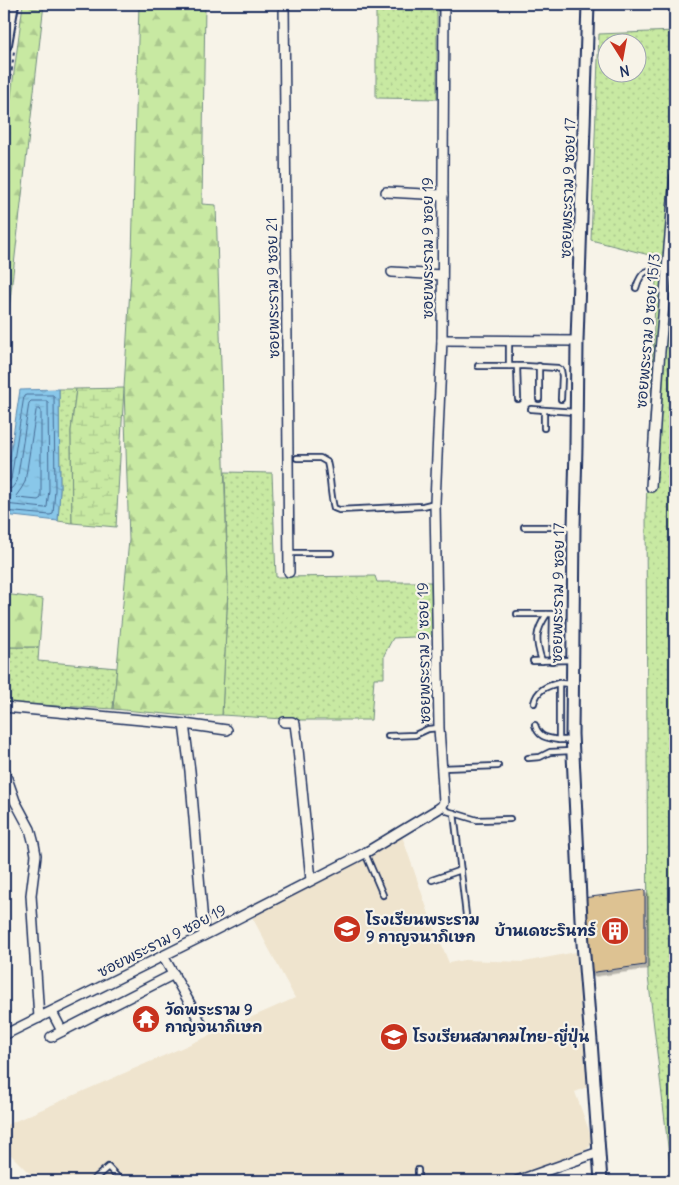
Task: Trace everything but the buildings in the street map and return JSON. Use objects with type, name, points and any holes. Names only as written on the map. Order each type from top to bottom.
[{"type":"main road","points":[[9,47],[11,4]]},
{"type":"street","name":"ซอยพระราม 9 ซอย 21","points":[[284,4],[289,572]]},
{"type":"street","name":"ซอยพระราม 9 ซอย 19","points":[[4,1036],[364,853],[442,806],[444,799],[439,728],[435,503],[442,340],[444,4]]},
{"type":"street","name":"ซอยพระราม 9 ซอย 17","points":[[588,4],[578,341],[572,684],[581,919],[592,1041],[601,1181]]},
{"type":"street","name":"ซอยพระราม 9 ซอย 15/3","points":[[651,487],[659,363],[675,177]]},
{"type":"street","points":[[386,192],[443,195]]},
{"type":"street","points":[[392,272],[442,275]]},
{"type":"street","points":[[442,340],[578,341]]},
{"type":"street","points":[[4,707],[184,724],[227,730]]},
{"type":"street","points":[[284,722],[295,724],[311,880]]},
{"type":"street","points":[[184,724],[190,771],[204,935]]},
{"type":"street","points":[[4,770],[14,801],[30,829],[36,855],[30,895],[39,1018]]},
{"type":"street","points":[[164,956],[202,1025]]},
{"type":"street","points":[[51,1037],[174,974]]},
{"type":"street","points":[[52,1012],[62,1031]]},
{"type":"street","points":[[517,1181],[542,1177],[599,1152]]},
{"type":"lane","points":[[636,288],[639,278],[648,270],[667,269]]},
{"type":"lane","points":[[509,341],[509,366]]},
{"type":"lane","points":[[478,366],[554,367],[561,370],[561,399]]},
{"type":"lane","points":[[517,366],[518,399]]},
{"type":"lane","points":[[538,366],[539,399]]},
{"type":"lane","points":[[531,409],[577,412]]},
{"type":"lane","points":[[544,410],[544,428]]},
{"type":"lane","points":[[297,458],[320,458],[327,462],[334,508],[339,510],[423,506],[435,503]]},
{"type":"lane","points":[[524,527],[574,528]]},
{"type":"lane","points":[[289,553],[331,553]]},
{"type":"lane","points":[[517,614],[553,615],[552,661]]},
{"type":"lane","points":[[542,661],[536,638],[547,614]]},
{"type":"lane","points":[[533,661],[572,660]]},
{"type":"lane","points":[[558,683],[559,740]]},
{"type":"lane","points":[[534,703],[536,695],[541,689],[558,683],[572,684]]},
{"type":"lane","points":[[535,725],[538,733],[541,735],[573,746]]},
{"type":"lane","points":[[388,736],[415,735],[428,729],[439,728]]},
{"type":"lane","points":[[528,758],[540,757],[550,752],[573,746]]},
{"type":"lane","points":[[442,768],[498,766]]},
{"type":"lane","points":[[442,806],[448,811],[477,820],[510,819]]},
{"type":"lane","points":[[454,813],[466,915]]},
{"type":"lane","points":[[364,853],[383,895]]},
{"type":"lane","points":[[432,880],[461,870]]},
{"type":"lane","points":[[92,1181],[108,1166],[121,1181]]},
{"type":"lane","points":[[418,1170],[418,1181]]},
{"type":"path","points":[[4,135],[9,47]]},
{"type":"shaded area","name":"โรงเรียนสมาคมไทย-ญี่ปุ่น","points":[[402,836],[429,914],[449,963],[464,960],[524,962],[576,952],[587,1087],[575,1092],[591,1136],[592,1144],[586,1150],[503,1181],[37,1181],[4,1148],[4,1126],[295,998],[251,915],[350,865]]},
{"type":"green space","points":[[23,4],[44,4],[4,352],[4,149]]},
{"type":"green space","points":[[139,4],[205,4],[202,204],[216,205],[228,588],[222,715],[187,716],[113,709],[129,540],[124,388],[132,254]]},
{"type":"green space","points":[[376,4],[437,4],[437,99],[376,98]]},
{"type":"green space","points":[[675,31],[675,1181],[672,1181],[648,976],[646,509],[657,257],[591,240],[597,82],[646,82],[646,32]]},
{"type":"green space","points":[[124,388],[116,527],[72,523],[71,431],[76,389]]},
{"type":"green space","points":[[59,389],[76,389],[71,431],[72,523],[58,521],[60,490]]},
{"type":"green space","points":[[225,472],[272,473],[276,577],[375,576],[377,582],[431,582],[433,636],[393,638],[384,655],[384,678],[374,678],[371,720],[299,720],[222,715],[228,588]]},
{"type":"green space","points":[[4,594],[43,599],[39,647],[4,647]]},
{"type":"green space","points":[[4,647],[39,647],[38,661],[117,668],[113,709],[4,703]]},
{"type":"water","points":[[59,389],[60,490],[58,521],[4,515],[4,494],[20,390]]},
{"type":"place","name":"โรงเรียนพระราม 9 กาญจนาภิเษก","points":[[347,929]]},
{"type":"place","name":"บ้านเดชะรินทร์","points":[[615,931]]},
{"type":"place","name":"วัดพระราม 9 กาญจนาภิเษก","points":[[146,1019]]},
{"type":"place","name":"โรงเรียนสมาคมไทย-ญี่ปุ่น","points":[[394,1037]]}]
